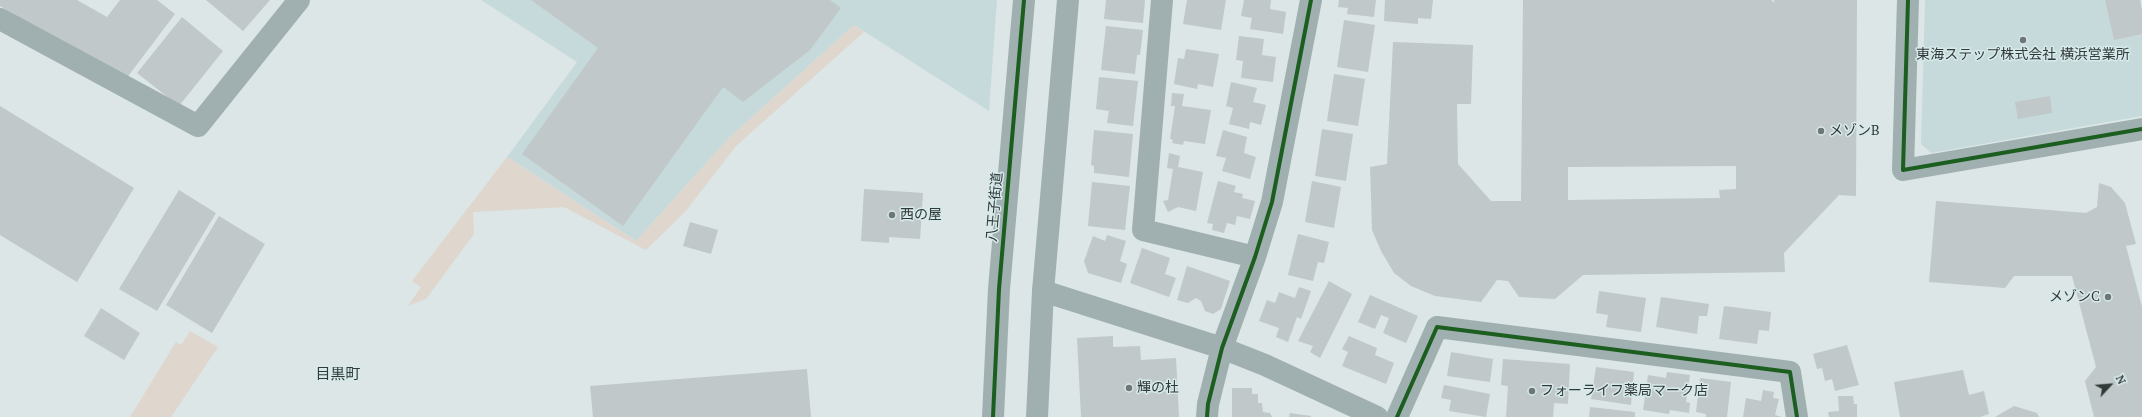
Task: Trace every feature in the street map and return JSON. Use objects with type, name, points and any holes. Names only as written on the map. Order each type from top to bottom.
[{"type":"street","points":[[0,19],[198,126],[299,0]]},
{"type":"street","name":"八王子街道","points":[[993,417],[999,289],[1024,0]]},
{"type":"street","points":[[1038,417],[1043,291],[1068,0]]},
{"type":"street","points":[[1162,0],[1144,230],[1255,257]]},
{"type":"street","points":[[1207,417],[1208,404],[1222,348],[1255,257],[1272,202],[1311,0]]},
{"type":"street","points":[[1908,0],[1903,170],[2142,129]]},
{"type":"street","points":[[1043,291],[1222,348],[1265,365],[1378,417]]},
{"type":"street","points":[[1397,417],[1437,327],[1790,372],[1797,417]]},
{"type":"shaded area","points":[[481,0],[997,0],[989,111],[854,25],[729,138],[636,241],[507,157],[577,62]]},
{"type":"shaded area","points":[[1925,0],[2140,0],[2142,11],[2142,116],[1931,153],[1921,144]]},
{"type":"shaded area","points":[[854,25],[864,32],[736,146],[685,212],[646,250],[564,207],[473,212],[474,234],[426,299],[408,306],[421,287],[412,281],[507,157],[636,241],[729,138]]},
{"type":"shaded area","points":[[190,331],[218,347],[171,417],[130,417],[176,342],[181,345]]},
{"type":"building","points":[[0,0],[77,0],[107,17],[120,0],[157,0],[175,14],[126,79],[0,6]]},
{"type":"building","points":[[206,0],[270,0],[243,31]]},
{"type":"building","points":[[531,0],[830,0],[841,8],[810,50],[743,102],[723,87],[623,226],[522,154],[598,48]]},
{"type":"building","points":[[1106,0],[1145,0],[1143,23],[1104,19]]},
{"type":"building","points":[[1187,0],[1226,0],[1221,30],[1183,24]]},
{"type":"building","points":[[1244,0],[1271,0],[1270,9],[1286,12],[1283,34],[1250,29],[1252,18],[1241,16]]},
{"type":"building","points":[[1339,0],[1376,0],[1374,17],[1347,14],[1348,8],[1338,7]]},
{"type":"building","points":[[1385,0],[1433,0],[1431,19],[1418,18],[1418,24],[1384,21]]},
{"type":"building","points":[[1523,0],[1771,0],[1775,3],[1774,0],[1857,0],[1856,196],[1839,195],[1784,253],[1785,272],[1583,275],[1555,299],[1519,297],[1508,281],[1497,280],[1481,302],[1435,296],[1411,286],[1394,273],[1381,251],[1372,230],[1370,167],[1387,164],[1393,42],[1473,45],[1471,104],[1457,104],[1458,164],[1491,201],[1521,201]],"holes":[[[1736,166],[1736,189],[1719,190],[1720,198],[1568,200],[1568,167]]]},
{"type":"building","points":[[2105,0],[2140,0],[2142,11],[2142,34],[2114,40]]},
{"type":"building","points":[[182,17],[223,51],[179,106],[137,73]]},
{"type":"building","points":[[1344,20],[1375,25],[1368,72],[1337,67]]},
{"type":"building","points":[[1106,26],[1143,30],[1140,55],[1137,55],[1135,74],[1101,70]]},
{"type":"building","points":[[1239,36],[1264,39],[1262,55],[1276,57],[1273,82],[1241,78],[1243,61],[1236,60]]},
{"type":"building","points":[[1186,49],[1219,54],[1213,87],[1198,84],[1197,89],[1174,84],[1178,58],[1184,59]]},
{"type":"building","points":[[1334,74],[1365,79],[1358,126],[1327,121]]},
{"type":"building","points":[[1099,77],[1138,81],[1133,126],[1107,123],[1109,111],[1096,109]]},
{"type":"building","points":[[1231,82],[1257,88],[1253,102],[1266,105],[1261,125],[1250,122],[1249,129],[1229,124],[1233,108],[1226,106]]},
{"type":"building","points":[[1172,93],[1184,94],[1182,106],[1211,110],[1205,144],[1184,141],[1183,145],[1172,143],[1173,140],[1170,139],[1175,106],[1171,106]]},
{"type":"building","points":[[2050,96],[2052,113],[2018,119],[2015,102]]},
{"type":"building","points":[[0,106],[134,188],[77,282],[0,235]]},
{"type":"building","points":[[1322,129],[1353,134],[1346,181],[1315,176]]},
{"type":"building","points":[[1094,130],[1133,134],[1129,177],[1094,173],[1094,166],[1091,165]]},
{"type":"building","points":[[1223,130],[1247,137],[1244,153],[1256,157],[1250,179],[1222,171],[1226,158],[1216,156]]},
{"type":"building","points":[[1169,153],[1180,156],[1178,167],[1203,172],[1196,211],[1178,207],[1168,212],[1163,201],[1168,200],[1173,169],[1167,168]]},
{"type":"building","points":[[1218,181],[1236,186],[1234,192],[1243,194],[1242,198],[1255,201],[1250,219],[1237,216],[1235,225],[1227,223],[1224,233],[1212,230],[1213,224],[1207,223]]},
{"type":"building","points":[[1312,181],[1341,187],[1334,228],[1305,222]]},
{"type":"building","points":[[1092,182],[1130,186],[1125,230],[1088,226]]},
{"type":"building","name":"メゾンC","points":[[2099,183],[2111,187],[2125,203],[2136,244],[2126,246],[2142,307],[2142,417],[2094,417],[2085,381],[2096,367],[2072,276],[2014,276],[2005,288],[1929,282],[1936,201],[2086,213],[2097,207]]},
{"type":"building","name":"西の屋","points":[[864,189],[923,193],[920,239],[889,237],[889,243],[861,241]]},
{"type":"building","points":[[179,190],[216,213],[157,311],[119,289]]},
{"type":"building","points":[[219,216],[265,244],[212,333],[166,305]]},
{"type":"building","points":[[690,222],[718,230],[711,254],[683,246]]},
{"type":"building","points":[[1298,234],[1329,242],[1324,263],[1318,262],[1313,281],[1288,275]]},
{"type":"building","points":[[1107,235],[1126,241],[1120,261],[1127,264],[1121,283],[1088,273],[1084,261],[1093,236],[1105,241]]},
{"type":"building","points":[[1142,248],[1170,258],[1165,274],[1176,278],[1169,297],[1130,283]]},
{"type":"building","points":[[1187,266],[1230,281],[1221,309],[1213,314],[1205,311],[1201,301],[1196,298],[1188,303],[1177,300]]},
{"type":"building","points":[[1329,281],[1352,294],[1320,358],[1310,352],[1313,346],[1298,341]]},
{"type":"building","points":[[1299,287],[1311,291],[1301,319],[1297,317],[1288,342],[1276,337],[1279,328],[1259,321],[1267,300],[1275,303],[1279,292],[1295,298]]},
{"type":"building","points":[[1599,291],[1646,298],[1641,332],[1606,327],[1608,315],[1596,313]]},
{"type":"building","points":[[1370,295],[1418,316],[1406,343],[1383,333],[1389,318],[1381,315],[1375,329],[1358,322]]},
{"type":"building","points":[[1661,297],[1709,304],[1707,316],[1699,316],[1697,334],[1656,327]]},
{"type":"building","points":[[1724,306],[1771,312],[1769,331],[1759,330],[1757,344],[1719,339]]},
{"type":"building","points":[[101,308],[140,333],[124,360],[84,336]]},
{"type":"building","name":"輝の杜","points":[[1113,336],[1113,347],[1140,346],[1141,360],[1176,358],[1179,417],[1081,417],[1077,338]]},
{"type":"building","points":[[1349,336],[1377,348],[1375,355],[1394,363],[1386,384],[1342,366],[1348,352],[1342,349]]},
{"type":"building","points":[[1847,345],[1859,385],[1835,391],[1832,379],[1825,381],[1822,368],[1817,369],[1813,354]]},
{"type":"building","points":[[1451,352],[1493,359],[1490,382],[1447,376]]},
{"type":"building","points":[[1503,359],[1570,364],[1568,404],[1554,403],[1553,417],[1506,417],[1508,386],[1501,385]]},
{"type":"building","points":[[1596,367],[1634,372],[1631,405],[1591,399]]},
{"type":"building","points":[[807,369],[811,417],[593,417],[590,386]]},
{"type":"building","points":[[1963,370],[1969,395],[1984,391],[1989,414],[1980,417],[1900,417],[1894,382]]},
{"type":"building","points":[[1667,372],[1690,375],[1686,402],[1690,403],[1689,413],[1670,410],[1669,414],[1643,410],[1648,375],[1666,378]]},
{"type":"building","points":[[1700,378],[1731,382],[1727,417],[1706,417],[1706,414],[1696,412]]},
{"type":"building","points":[[1444,385],[1490,394],[1486,417],[1449,411],[1451,400],[1441,398]]},
{"type":"building","points":[[1232,388],[1252,388],[1252,394],[1258,394],[1258,403],[1262,403],[1263,412],[1270,413],[1272,417],[1232,417]]},
{"type":"building","points":[[1763,390],[1774,392],[1773,398],[1779,399],[1775,415],[1782,417],[1743,417],[1746,398],[1761,401]]},
{"type":"building","points":[[1838,396],[1853,396],[1854,404],[1857,404],[1857,417],[1829,417],[1828,412],[1839,411]]},
{"type":"building","points":[[2014,406],[2037,413],[2039,417],[1995,417]]},
{"type":"building","points":[[1590,407],[1635,412],[1635,417],[1589,417]]},
{"type":"building","points":[[1290,413],[1311,416],[1311,417],[1289,417]]},
{"type":"cycle path","points":[[993,417],[999,289],[1024,0]]},
{"type":"cycle path","points":[[1207,417],[1208,404],[1222,348],[1255,257],[1272,202],[1311,0]]},
{"type":"cycle path","points":[[1908,0],[1903,170],[2142,129]]},
{"type":"cycle path","points":[[1397,417],[1437,327],[1790,372],[1797,417]]},
{"type":"place","name":"東海ステップ株式会社 横浜営業所","points":[[2023,40]]},
{"type":"place","name":"メゾンB","points":[[1821,131]]},
{"type":"place","name":"西の屋","points":[[892,215]]},
{"type":"place","name":"メゾンC","points":[[2108,297]]},
{"type":"place","name":"輝の杜","points":[[1129,388]]},
{"type":"place","name":"フォーライフ薬局マーク店","points":[[1532,391]]},
{"type":"district","name":"目黒町","points":[[338,375]]}]
